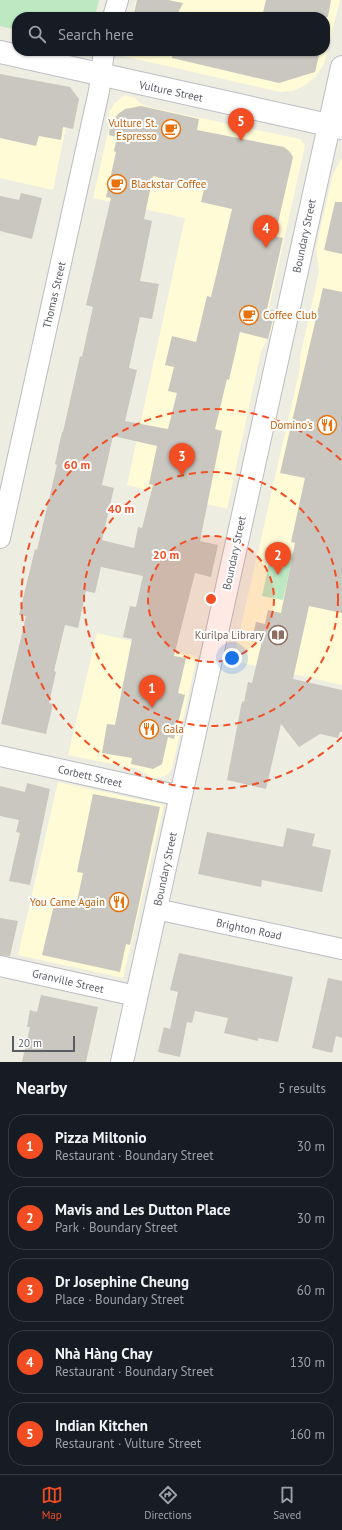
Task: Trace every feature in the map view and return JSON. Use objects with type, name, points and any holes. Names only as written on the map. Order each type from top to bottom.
[{"type":"street","points":[[114,12],[118,0]]},
{"type":"street","name":"Vulture Street","points":[[0,52],[12,55]]},
{"type":"street","name":"Vulture Street","points":[[18,56],[335,126]]},
{"type":"street","name":"Thomas Street","points":[[0,538],[98,95],[103,56]]},
{"type":"street","name":"Boundary Street","points":[[122,1062],[181,796],[335,126],[342,67]]},
{"type":"street","name":"Corbett Street","points":[[0,756],[181,796]]},
{"type":"street","name":"Brighton Road","points":[[156,909],[342,949]]},
{"type":"street","name":"Granville Street","points":[[0,966],[136,996]]},
{"type":"shaded area","points":[[136,0],[340,0],[330,40],[330,12],[133,12]]},
{"type":"shaded area","points":[[123,56],[326,56],[324,64],[315,77],[306,85],[293,91],[280,92]]},
{"type":"shaded area","points":[[0,82],[72,97],[53,190],[0,178]]},
{"type":"shaded area","points":[[125,95],[135,98],[140,103],[149,107],[300,139],[305,145],[269,308],[274,322],[272,331],[261,351],[227,509],[127,485],[185,218],[93,198],[109,128],[109,112],[115,103]]},
{"type":"shaded area","points":[[342,158],[342,685],[233,661],[300,368],[300,357],[319,272],[316,247],[333,174]]},
{"type":"shaded area","points":[[97,633],[197,656],[172,769],[168,774],[160,778],[154,778],[137,769],[68,755]]},
{"type":"shaded area","points":[[58,782],[164,805],[123,978],[18,955]]},
{"type":"green space","points":[[0,0],[99,0],[96,12],[12,12],[12,29],[0,26]]},
{"type":"green space","points":[[272,550],[293,554],[283,600],[262,596]]},
{"type":"building","points":[[137,0],[168,0],[183,3],[178,12],[134,12]]},
{"type":"building","points":[[266,0],[331,0],[329,12],[263,12]]},
{"type":"building","points":[[172,56],[319,56],[315,72],[279,83],[172,58]]},
{"type":"building","points":[[0,74],[70,87],[79,99],[73,129],[63,127],[61,140],[39,136],[36,146],[0,138]]},
{"type":"building","points":[[141,106],[199,119],[197,130],[284,147],[293,157],[275,236],[283,238],[267,309],[275,311],[268,339],[240,332],[229,380],[227,379],[215,429],[222,431],[200,541],[218,545],[211,577],[195,573],[174,656],[186,658],[178,693],[185,695],[174,739],[168,737],[162,764],[153,769],[131,764],[132,758],[102,753],[107,724],[115,725],[132,639],[123,637],[130,606],[136,607],[143,576],[101,567],[95,593],[86,591],[78,628],[65,625],[54,671],[56,672],[49,703],[53,704],[46,734],[1,724],[26,616],[19,615],[35,549],[37,550],[57,465],[55,464],[62,432],[80,356],[82,357],[93,307],[86,305],[111,198],[106,197],[116,152],[114,151],[117,137],[109,135],[110,125],[118,114],[125,109]],"holes":[[[153,176],[204,189],[201,202],[232,209],[211,297],[207,296],[196,342],[172,336],[165,365],[174,367],[168,391],[177,393],[168,429],[125,421],[137,370],[129,368],[140,317],[152,319],[159,284],[140,281],[152,221],[144,219]],[[113,436],[157,446],[149,484],[153,485],[142,528],[138,527],[134,548],[102,540],[114,488],[102,485]]]},
{"type":"building","points":[[21,193],[42,198],[32,239],[0,231],[0,196],[19,200]]},
{"type":"building","points":[[335,202],[342,202],[342,254],[324,250]]},
{"type":"building","points":[[323,288],[342,292],[342,613],[309,606],[293,679],[342,690],[342,732],[340,732],[338,738],[320,734],[299,747],[281,724],[266,789],[227,780],[242,701],[244,702],[248,682],[252,683],[262,641],[252,639],[256,622],[265,624],[268,610],[281,613],[295,543],[291,542],[305,478],[280,473]]},
{"type":"building","points":[[27,783],[50,789],[30,885],[9,881],[20,833],[16,832],[19,820],[0,816],[0,786],[25,792]]},
{"type":"building","points":[[93,794],[160,807],[130,945],[126,944],[120,972],[42,955],[55,901],[76,906],[83,873],[77,872]]},
{"type":"building","points":[[287,828],[315,834],[312,846],[331,850],[322,892],[262,880],[261,887],[198,874],[207,832],[283,847]]},
{"type":"building","points":[[0,918],[18,921],[10,956],[0,955]]},
{"type":"building","points":[[179,953],[293,977],[278,1042],[258,1038],[258,1041],[224,1033],[228,1018],[195,1011],[192,1023],[187,1022],[180,1057],[158,1052],[164,1027],[170,1029],[178,992],[170,990]]},
{"type":"building","points":[[328,978],[342,981],[342,1038],[336,1036],[332,1053],[312,1048]]},
{"type":"building","points":[[41,995],[98,1007],[86,1062],[22,1062],[30,1027],[27,1027],[30,1010],[37,1012]]},
{"type":"place","name":"Vulture St. Espresso","points":[[171,129]]},
{"type":"place","name":"Indian Kitchen","points":[[241,141]]},
{"type":"place","name":"Blackstar Coffee","points":[[117,184]]},
{"type":"place","name":"Nhà Hàng Chay","points":[[266,248]]},
{"type":"place","name":"Coffee Club","points":[[249,315]]},
{"type":"place","name":"Domino's","points":[[327,425]]},
{"type":"place","name":"Dr Josephine Cheung","points":[[182,476]]},
{"type":"place","name":"Mavis and Les Dutton Place","points":[[278,575]]},
{"type":"place","name":"Kurilpa Library","points":[[278,635]]},
{"type":"place","name":"Pizza Miltonio","points":[[152,708]]},
{"type":"place","name":"Gala","points":[[149,729]]},
{"type":"place","name":"You Came Again","points":[[119,902]]}]
